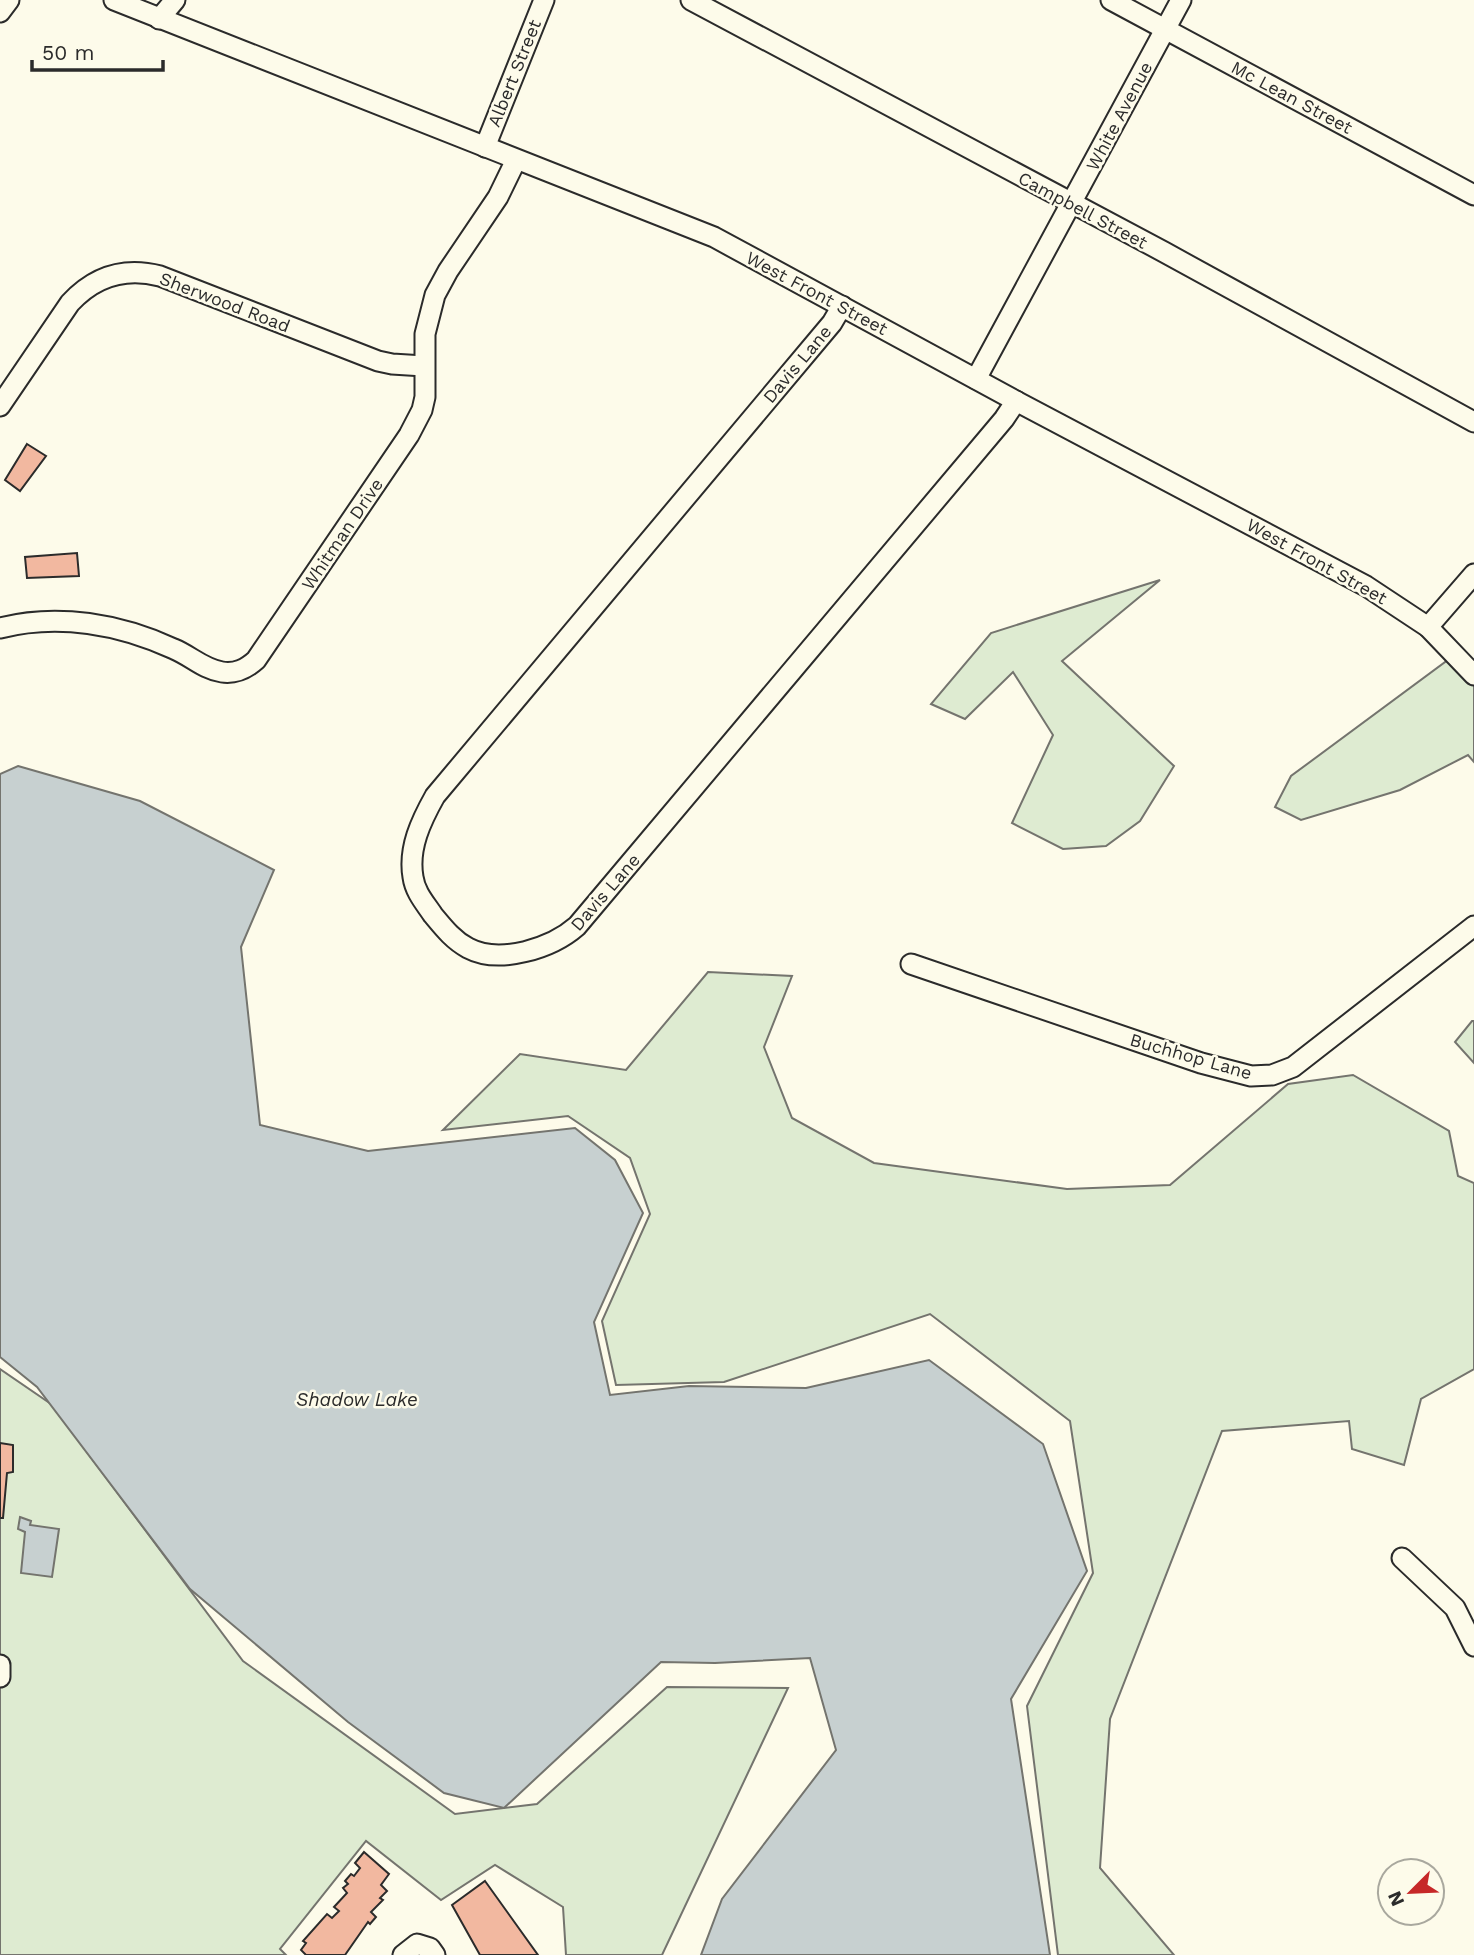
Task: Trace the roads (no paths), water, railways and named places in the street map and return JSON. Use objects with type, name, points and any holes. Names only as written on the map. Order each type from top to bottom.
[{"type":"street","points":[[0,12],[9,0]]},
{"type":"street","name":"West Front Street","points":[[114,0],[706,233],[1366,586],[1429,627],[1474,675]]},
{"type":"street","points":[[159,19],[174,0]]},
{"type":"street","name":"Albert Street","points":[[485,147],[544,0]]},
{"type":"street","name":"Campbell Street","points":[[691,0],[1474,422]]},
{"type":"street","name":"Mc Lean Street","points":[[1111,0],[1474,195]]},
{"type":"street","name":"White Avenue","points":[[976,379],[1181,0]]},
{"type":"street","name":"Whitman Drive","points":[[0,628],[49,622],[78,622],[117,628],[176,649],[207,669],[225,673],[247,668],[256,660],[409,435],[422,410],[425,397],[425,334],[435,295],[447,271],[498,197],[516,160]]},
{"type":"street","name":"Sherwood Road","points":[[0,406],[80,292],[94,282],[129,272],[160,276],[378,360],[392,364],[424,366]]},
{"type":"street","name":"Davis Lane","points":[[842,306],[832,323],[717,462],[435,796],[416,836],[413,878],[419,894],[443,927],[470,949],[480,953],[503,954],[534,950],[565,937],[578,926],[1004,419],[1016,401]]},
{"type":"street","points":[[1429,627],[1474,574]]},
{"type":"street","name":"Buchhop Lane","points":[[911,964],[1201,1063],[1251,1076],[1272,1075],[1293,1066],[1474,926]]},
{"type":"street","points":[[1402,1558],[1455,1608],[1474,1646]]},
{"type":"street","points":[[0,1665],[0,1677]]},
{"type":"street","points":[[403,1955],[417,1944],[430,1948],[435,1955]]},
{"type":"water","name":"Shadow Lake","points":[[18,766],[140,801],[274,870],[241,947],[260,1125],[368,1151],[575,1128],[615,1160],[643,1213],[594,1322],[610,1395],[689,1386],[806,1388],[929,1360],[1043,1444],[1087,1571],[1011,1699],[1050,1955],[701,1955],[722,1899],[836,1750],[810,1658],[715,1663],[661,1662],[504,1808],[444,1793],[348,1722],[190,1589],[37,1387],[0,1357],[0,774]]},
{"type":"water","points":[[20,1517],[31,1521],[30,1525],[59,1529],[52,1577],[21,1573],[25,1532],[18,1529]]}]
